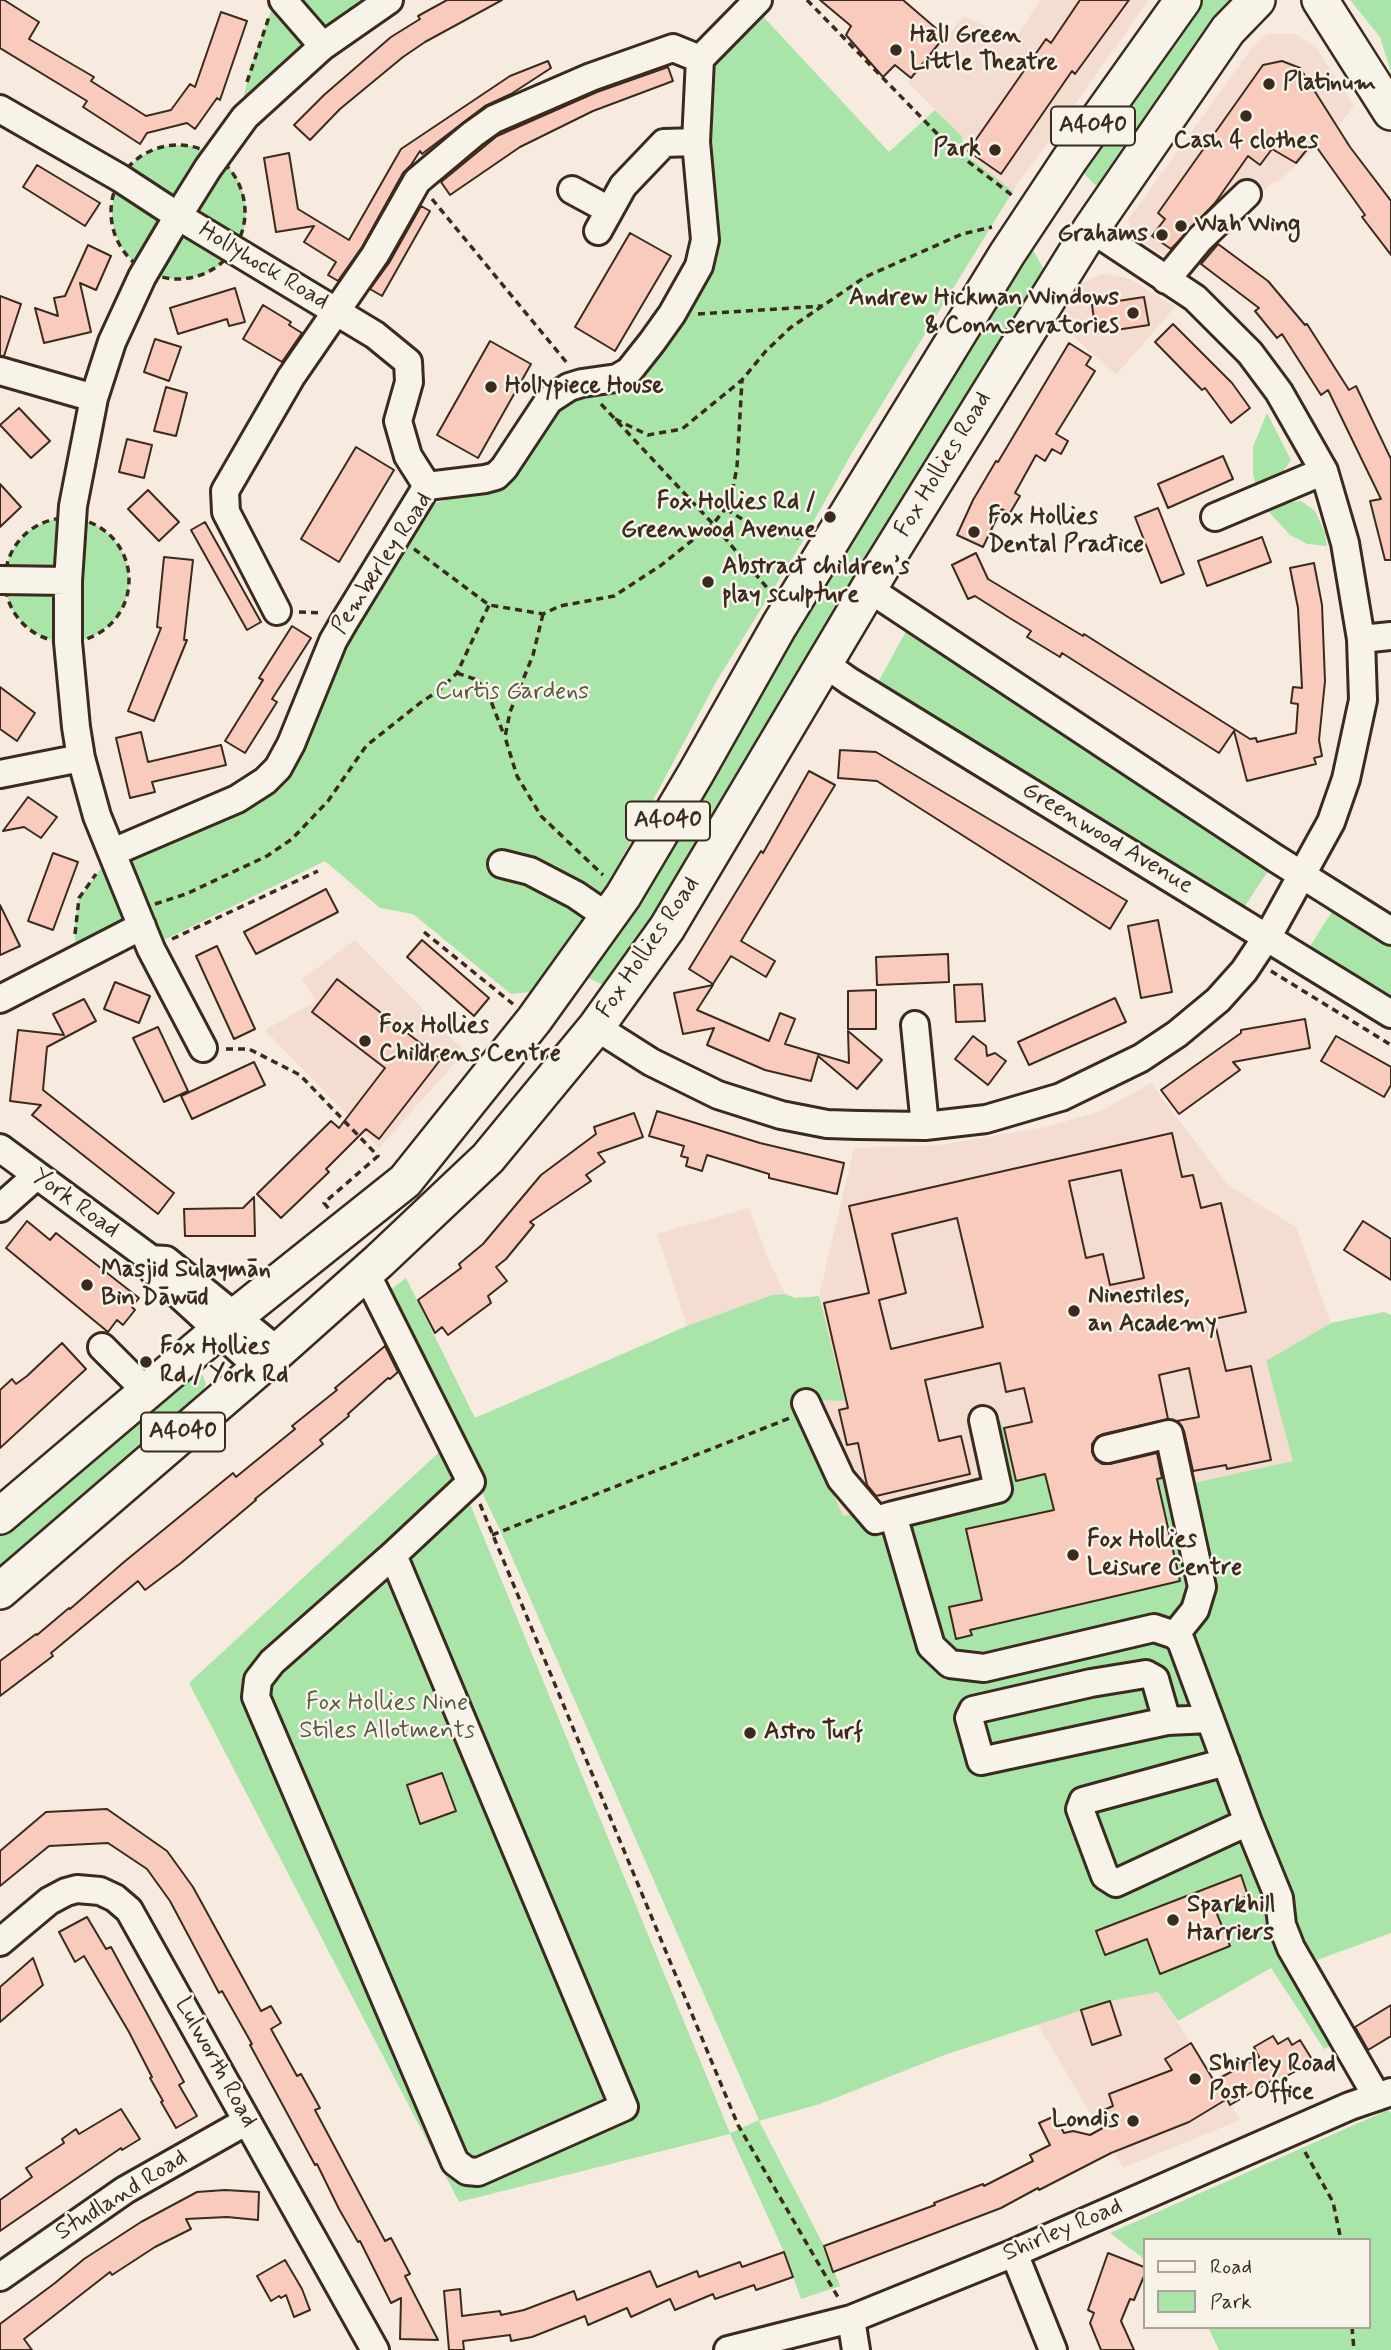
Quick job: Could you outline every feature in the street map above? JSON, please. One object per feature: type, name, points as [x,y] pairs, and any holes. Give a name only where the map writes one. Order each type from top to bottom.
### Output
[{"type":"main road","name":"Fox Hollies Road","points":[[0,1516],[229,1323],[405,1181],[534,1020],[616,906],[696,773],[779,626],[1020,233],[1032,196],[1183,0]]},
{"type":"main road","name":"Fox Hollies Road","points":[[0,1591],[366,1273],[488,1158],[596,1027],[667,928],[869,589],[1091,229],[1228,30],[1256,0]]},
{"type":"main road","points":[[1320,0],[1391,112]]},
{"type":"main road","points":[[1032,196],[1091,229]]},
{"type":"main road","points":[[554,992],[596,1027]]},
{"type":"street","points":[[203,1048],[143,928],[97,816],[81,758],[68,642],[68,581],[73,506],[94,398],[112,342],[142,277],[178,216],[245,117],[323,46],[389,0]]},
{"type":"street","points":[[277,611],[226,512],[225,491],[291,377],[375,256],[417,181],[494,120],[591,77],[673,48],[701,59],[758,0]]},
{"type":"street","points":[[277,6],[323,46]]},
{"type":"street","name":"Pemberley Road","points":[[113,852],[237,799],[265,781],[278,768],[291,744],[333,641],[427,486],[485,480],[496,475],[504,468],[550,400],[569,387],[617,378],[629,371],[672,314],[699,267],[705,240],[696,142],[701,59]]},
{"type":"street","name":"Hollyhock Road","points":[[0,109],[110,172],[375,335],[408,362],[409,382],[398,421],[408,456],[427,486]]},
{"type":"street","points":[[572,190],[603,221],[623,186],[664,143],[696,142]]},
{"type":"street","points":[[1166,279],[1200,239],[1247,194]]},
{"type":"street","points":[[596,1027],[651,1062],[718,1095],[781,1115],[827,1124],[925,1126],[999,1115],[1061,1097],[1141,1058],[1177,1034],[1218,1000],[1244,971],[1266,937],[1331,822],[1346,779],[1363,700],[1361,639],[1345,543],[1324,471],[1279,392],[1250,353],[1195,298],[1091,229]]},
{"type":"street","points":[[0,371],[94,398]]},
{"type":"street","points":[[1215,517],[1324,471]]},
{"type":"street","points":[[0,580],[68,581]]},
{"type":"street","points":[[869,589],[1302,876],[1391,931]]},
{"type":"street","points":[[1361,639],[1391,636]]},
{"type":"street","name":"Greenwood Avenue","points":[[825,664],[1391,1014]]},
{"type":"street","points":[[0,774],[81,758]]},
{"type":"street","points":[[502,864],[530,871],[576,895],[616,906]]},
{"type":"street","points":[[0,999],[143,928]]},
{"type":"street","points":[[915,1026],[925,1126]]},
{"type":"street","name":"York Road","points":[[0,1148],[151,1259],[166,1260],[269,1359]]},
{"type":"street","points":[[0,1208],[36,1176]]},
{"type":"street","points":[[366,1273],[471,1482],[272,1662],[258,1680],[256,1697],[455,2162],[467,2171],[478,2172],[624,2107],[393,1555]]},
{"type":"street","points":[[102,1347],[147,1392]]},
{"type":"street","points":[[808,1408],[841,1479],[876,1520],[998,1489],[983,1420]]},
{"type":"street","points":[[1107,1449],[1169,1434],[1202,1587],[1195,1610],[1175,1635]]},
{"type":"street","points":[[893,1515],[931,1646],[950,1664],[984,1668],[1154,1628],[1175,1635],[1184,1648],[1279,1898],[1282,1925],[1291,1948],[1384,2094]]},
{"type":"street","points":[[1167,1721],[1155,1679],[1146,1674],[1091,1683],[973,1710],[969,1718],[981,1761],[1167,1721],[1210,1719]]},
{"type":"street","points":[[1226,1762],[1083,1801],[1080,1809],[1105,1876],[1116,1883],[1248,1822]]},
{"type":"street","name":"Lulworth Road","points":[[0,1942],[49,1901],[66,1892],[92,1889],[115,1898],[129,1910],[374,2350]]},
{"type":"street","name":"Shirley Road","points":[[728,2350],[850,2319],[1014,2253],[1350,2106],[1384,2094]]},
{"type":"street","name":"Studland Road","points":[[0,2277],[125,2190],[247,2121]]},
{"type":"street","points":[[1014,2253],[1053,2350]]},
{"type":"street","points":[[850,2319],[856,2350]]},
{"type":"path","points":[[807,0],[952,149],[1032,196]]},
{"type":"path","points":[[237,127],[250,69],[277,6]]},
{"type":"path","points":[[613,418],[648,435],[682,429],[742,380],[790,328],[865,277],[962,234],[1003,225],[1020,233]]},
{"type":"path","points":[[672,314],[716,315],[825,306]]},
{"type":"path","points":[[395,535],[489,605],[543,614],[560,606],[614,596],[660,566],[713,524],[730,503],[737,467],[742,380]]},
{"type":"path","points":[[726,509],[750,524],[807,541]]},
{"type":"path","points":[[143,928],[186,894],[267,856],[292,839],[328,801],[366,746],[438,691],[457,673],[489,605]]},
{"type":"path","points":[[277,611],[328,613],[344,622]]},
{"type":"path","points":[[505,737],[510,712],[544,621],[543,614]]},
{"type":"path","points":[[457,673],[477,680],[489,696],[517,776],[541,816],[616,906]]},
{"type":"path","points":[[82,958],[75,941],[79,898],[113,852]]},
{"type":"path","points":[[143,928],[318,870]]},
{"type":"path","points":[[424,932],[534,1020]]},
{"type":"path","points":[[1252,959],[1391,1045]]},
{"type":"path","points":[[203,1048],[249,1049],[300,1075],[378,1156]]},
{"type":"path","points":[[492,1535],[772,1425],[808,1408]]},
{"type":"path","points":[[471,1482],[738,2125],[850,2319]]},
{"type":"path","points":[[1303,2146],[1333,2202],[1341,2238]]},
{"type":"path","points":[[1352,2329],[1354,2350]]},
{"type":"shaded area","points":[[1040,0],[1149,0],[1013,191],[963,153],[962,136],[908,83],[963,17],[1016,38]]},
{"type":"shaded area","points":[[1267,34],[1296,34],[1317,49],[1354,106],[1338,127],[1278,182],[1272,183],[1212,240],[1188,270],[1134,237],[1128,220],[1251,49]]},
{"type":"shaded area","points":[[1102,274],[1130,279],[1175,307],[1116,375],[1054,319],[1077,285]]},
{"type":"shaded area","name":"Fox Hollies Childrens Centre","points":[[355,940],[465,1052],[379,1148],[265,1030],[316,1001],[302,979]]},
{"type":"shaded area","name":"Ninestiles, an Academy","points":[[1151,1083],[1228,1185],[1296,1227],[1331,1323],[1266,1362],[1294,1461],[1189,1484],[1175,1421],[1010,1457],[999,1418],[969,1423],[983,1477],[842,1516],[795,1406],[816,1400],[845,1401],[819,1296],[854,1148],[938,1145],[1046,1127],[1101,1111]]},
{"type":"shaded area","points":[[749,1208],[785,1294],[772,1295],[687,1326],[657,1234]]},
{"type":"shaded area","points":[[1158,1992],[1240,2120],[1123,2168],[1037,2023],[1110,2001]]},
{"type":"green space","points":[[279,0],[389,0],[237,127],[250,69],[270,13]]},
{"type":"green space","points":[[1199,0],[1244,0],[1108,183],[1095,185],[1083,172],[1086,158]]},
{"type":"green space","points":[[1350,0],[1391,0],[1391,72],[1380,37]]},
{"type":"green space","name":"Curtis Gardens","points":[[759,12],[889,152],[935,110],[962,136],[963,153],[1013,191],[853,451],[801,544],[716,682],[602,896],[530,992],[511,994],[413,914],[380,908],[325,861],[160,942],[132,874],[130,861],[143,848],[253,798],[355,616],[424,506],[498,486],[557,408],[573,395],[625,382],[708,270],[702,112],[720,52]]},
{"type":"green space","points":[[179,145],[205,150],[226,165],[241,186],[246,212],[241,238],[226,259],[205,274],[179,279],[153,274],[132,259],[117,238],[112,212],[117,186],[132,165],[153,150]]},
{"type":"green space","points":[[1023,250],[1033,250],[1043,268],[958,422],[610,988],[588,978],[591,963]]},
{"type":"green space","points":[[1267,413],[1291,460],[1279,477],[1257,489],[1253,474],[1253,447]]},
{"type":"green space","points":[[1301,501],[1315,511],[1325,533],[1327,546],[1307,544],[1290,535],[1269,512],[1257,510]]},
{"type":"green space","points":[[67,518],[91,523],[111,536],[124,556],[129,580],[124,604],[111,624],[91,637],[67,642],[43,637],[23,624],[10,604],[5,580],[10,556],[23,536],[43,523]]},
{"type":"green space","points":[[909,626],[1272,865],[1243,909],[876,686]]},
{"type":"green space","points":[[113,852],[142,926],[82,958],[75,941],[79,898]]},
{"type":"green space","points":[[1333,910],[1391,946],[1391,1000],[1309,948]]},
{"type":"green space","name":"Fox Hollies Nine Stiles Allotments","points":[[406,1278],[475,1418],[687,1326],[772,1295],[785,1294],[795,1298],[819,1296],[845,1401],[816,1400],[795,1407],[843,1516],[984,1479],[970,1423],[999,1418],[1011,1457],[1176,1421],[1189,1484],[1293,1461],[1266,1361],[1331,1323],[1384,1312],[1391,1315],[1391,1933],[1317,1960],[1376,2065],[1371,2067],[1336,2043],[1324,2049],[1271,1968],[1178,2021],[1158,1992],[1110,2001],[947,2054],[820,2104],[759,2121],[824,2246],[840,2286],[801,2299],[784,2252],[730,2134],[459,2202],[189,1683],[446,1446],[730,2133],[759,2120],[500,1530],[387,1292]]},
{"type":"green space","points":[[196,1370],[202,1374],[206,1384],[196,1408],[0,1579],[0,1530]]},
{"type":"green space","points":[[1388,2110],[1391,2113],[1391,2350],[1219,2350],[1209,2329],[1370,2329],[1370,2238],[1142,2238],[1142,2257],[1110,2233]]},
{"type":"building","points":[[0,0],[39,22],[29,39],[94,77],[91,81],[146,116],[171,110],[190,84],[195,87],[221,12],[247,21],[220,100],[217,98],[195,129],[187,123],[147,133],[140,144],[83,107],[87,101],[0,48]]},
{"type":"building","points":[[447,0],[502,0],[403,57],[340,109],[310,140],[294,125],[391,37],[420,19],[418,16]]},
{"type":"building","name":"Hall Green Little Theatre","points":[[820,0],[903,0],[945,36],[911,78],[895,65],[883,77],[846,35],[851,26]]},
{"type":"building","points":[[1080,0],[1129,0],[1075,74],[1072,71],[1001,174],[968,151],[1046,39],[1051,43]]},
{"type":"building","points":[[548,61],[551,68],[511,94],[485,106],[422,154],[420,151],[403,173],[362,247],[338,281],[328,275],[336,262],[304,242],[314,226],[276,232],[264,158],[289,153],[298,209],[349,240],[401,149],[510,76]]},
{"type":"building","points":[[1282,61],[1300,68],[1350,147],[1391,201],[1391,255],[1362,217],[1365,215],[1313,142],[1296,163],[1272,149],[1260,165],[1248,156],[1215,203],[1171,249],[1152,236],[1165,219],[1158,213],[1263,65]]},
{"type":"building","points":[[668,67],[673,81],[593,111],[520,147],[450,195],[441,182],[497,136],[597,92]]},
{"type":"building","points":[[37,165],[100,203],[85,226],[23,187]]},
{"type":"building","points":[[421,206],[430,211],[382,296],[370,289],[389,263]]},
{"type":"building","points":[[630,233],[671,256],[615,351],[575,327]]},
{"type":"building","points":[[1218,244],[1268,281],[1305,325],[1307,324],[1349,390],[1356,386],[1391,459],[1391,560],[1385,560],[1370,501],[1381,499],[1328,390],[1321,395],[1282,334],[1277,338],[1255,311],[1259,308],[1201,264]]},
{"type":"building","points":[[88,245],[111,256],[96,290],[80,283],[91,332],[44,343],[35,308],[58,316],[54,298],[65,296]]},
{"type":"building","points":[[235,288],[245,322],[229,326],[227,319],[178,334],[170,308]]},
{"type":"building","points":[[0,296],[21,304],[4,356],[0,356]]},
{"type":"building","points":[[1144,297],[1149,325],[1096,333],[1092,305]]},
{"type":"building","points":[[263,305],[291,322],[289,325],[302,333],[282,362],[243,339]]},
{"type":"building","points":[[1173,324],[1232,383],[1250,408],[1231,423],[1205,388],[1202,390],[1155,342]]},
{"type":"building","points":[[155,339],[181,347],[169,381],[144,372]]},
{"type":"building","name":"Hollypiece House","points":[[490,341],[531,364],[478,458],[437,435]]},
{"type":"building","points":[[1069,343],[1091,357],[1086,365],[1095,371],[1056,434],[1068,441],[1061,454],[1052,449],[1045,461],[1036,455],[1015,493],[1020,496],[1010,513],[1001,509],[983,547],[957,535],[973,500]]},
{"type":"building","points":[[166,387],[187,393],[176,436],[154,431]]},
{"type":"building","points":[[19,408],[50,441],[31,458],[0,425]]},
{"type":"building","points":[[127,439],[152,445],[144,478],[119,472]]},
{"type":"building","points":[[356,447],[394,470],[339,562],[301,539]]},
{"type":"building","points":[[1223,456],[1233,479],[1168,508],[1158,484]]},
{"type":"building","points":[[0,484],[21,507],[0,527]]},
{"type":"building","points":[[148,490],[179,522],[159,541],[128,509]]},
{"type":"building","points":[[1158,508],[1184,574],[1161,583],[1135,517]]},
{"type":"building","points":[[205,522],[261,622],[247,630],[191,530]]},
{"type":"building","points":[[1262,537],[1271,562],[1207,586],[1198,561]]},
{"type":"building","points":[[976,553],[988,579],[1083,636],[1084,634],[1250,739],[1256,738],[1257,742],[1296,733],[1298,704],[1291,703],[1293,687],[1302,688],[1298,608],[1290,568],[1314,563],[1322,605],[1325,681],[1319,740],[1322,756],[1314,758],[1316,764],[1247,781],[1234,731],[1219,753],[1062,653],[1060,657],[1027,637],[1031,631],[975,596],[968,599],[952,565]]},
{"type":"building","points":[[164,557],[193,560],[184,640],[187,640],[154,721],[128,711],[161,628],[157,627]]},
{"type":"building","points":[[292,626],[311,638],[272,699],[277,702],[245,753],[225,741],[263,680],[259,678]]},
{"type":"building","points":[[0,687],[35,713],[17,741],[0,729]]},
{"type":"building","points":[[141,732],[148,762],[221,745],[226,765],[152,782],[155,792],[130,798],[116,738]]},
{"type":"building","points":[[840,750],[876,752],[1127,901],[1110,929],[877,781],[838,778]]},
{"type":"building","points":[[809,771],[835,785],[741,941],[775,961],[766,977],[731,956],[713,984],[689,969],[761,851],[763,853]]},
{"type":"building","points":[[28,797],[57,817],[41,838],[24,827],[3,831]]},
{"type":"building","points":[[53,853],[78,862],[53,930],[28,921]]},
{"type":"building","points":[[326,889],[338,912],[256,954],[244,932]]},
{"type":"building","points":[[0,905],[20,946],[0,955]]},
{"type":"building","points":[[1158,920],[1172,992],[1141,998],[1128,926]]},
{"type":"building","points":[[422,940],[489,998],[474,1016],[407,957]]},
{"type":"building","points":[[217,946],[255,1029],[234,1039],[196,956]]},
{"type":"building","points":[[948,954],[949,982],[877,985],[876,957]]},
{"type":"building","points":[[337,979],[441,1059],[379,1139],[366,1129],[326,1169],[329,1172],[281,1218],[257,1194],[331,1121],[339,1128],[385,1068],[312,1012]]},
{"type":"building","points":[[115,982],[150,996],[139,1023],[104,1009]]},
{"type":"building","points":[[982,984],[985,1021],[956,1022],[954,985]]},
{"type":"building","points":[[713,985],[697,1010],[769,1041],[780,1013],[795,1019],[785,1044],[849,1063],[848,1031],[882,1060],[857,1089],[818,1056],[811,1081],[765,1070],[707,1045],[714,1028],[683,1034],[674,993]]},
{"type":"building","points":[[876,990],[876,1029],[848,1029],[848,991]]},
{"type":"building","points":[[1115,998],[1126,1022],[1029,1065],[1018,1042]]},
{"type":"building","points":[[84,999],[96,1021],[47,1047],[43,1090],[174,1193],[158,1214],[32,1115],[41,1105],[10,1101],[18,1030],[64,1035],[53,1014]]},
{"type":"building","points":[[1305,1019],[1310,1048],[1233,1062],[1240,1070],[1179,1114],[1161,1090],[1241,1033],[1241,1030]]},
{"type":"building","points":[[158,1027],[188,1091],[164,1102],[133,1038]]},
{"type":"building","points":[[973,1036],[986,1046],[987,1056],[995,1053],[1006,1061],[988,1085],[955,1059]]},
{"type":"building","points":[[1336,1036],[1391,1067],[1391,1085],[1384,1097],[1321,1061]]},
{"type":"building","points":[[254,1062],[265,1085],[192,1119],[181,1096]]},
{"type":"building","points":[[657,1111],[760,1143],[844,1163],[837,1194],[769,1178],[769,1174],[707,1155],[702,1171],[686,1166],[688,1158],[681,1156],[684,1146],[649,1136]]},
{"type":"building","points":[[634,1113],[643,1137],[598,1153],[605,1162],[586,1175],[591,1181],[530,1222],[534,1225],[496,1267],[507,1281],[488,1296],[491,1303],[448,1335],[442,1327],[435,1333],[418,1300],[461,1268],[459,1264],[483,1244],[541,1175],[596,1134],[594,1127]]},
{"type":"building","points":[[1172,1133],[1182,1177],[1193,1175],[1201,1208],[1221,1203],[1246,1312],[1214,1319],[1226,1371],[1251,1366],[1271,1460],[1227,1469],[1226,1465],[1193,1471],[1184,1431],[1177,1421],[1199,1417],[1189,1368],[1159,1375],[1168,1419],[1097,1437],[1092,1444],[1092,1452],[1102,1464],[1157,1453],[1162,1478],[1157,1479],[1180,1581],[970,1630],[972,1635],[956,1639],[949,1607],[982,1600],[966,1529],[1054,1510],[1045,1474],[1016,1481],[1004,1428],[1032,1422],[1024,1388],[1006,1392],[1000,1363],[925,1380],[939,1441],[961,1436],[970,1474],[876,1496],[867,1485],[858,1443],[847,1445],[839,1410],[848,1408],[824,1303],[869,1293],[849,1206]],"holes":[[[1121,1170],[1144,1278],[1110,1285],[1103,1254],[1086,1258],[1069,1181]],[[957,1218],[983,1327],[891,1349],[879,1300],[906,1293],[892,1234]]]},
{"type":"building","points":[[254,1197],[255,1236],[185,1236],[184,1209],[243,1208]]},
{"type":"building","name":"Masjid Sulaymān Bin Dāwūd","points":[[27,1221],[50,1240],[56,1233],[139,1298],[132,1307],[135,1310],[123,1325],[117,1320],[108,1332],[6,1248]]},
{"type":"building","points":[[1363,1221],[1391,1239],[1391,1280],[1344,1250]]},
{"type":"building","points":[[62,1343],[86,1369],[0,1448],[0,1390],[12,1379],[16,1384],[27,1376]]},
{"type":"building","points":[[385,1346],[398,1372],[320,1440],[323,1444],[181,1563],[145,1590],[138,1581],[51,1653],[53,1656],[0,1696],[0,1661],[70,1609],[233,1473],[236,1477],[295,1429],[292,1426]]},
{"type":"building","points":[[442,1773],[456,1811],[420,1824],[407,1785]]},
{"type":"building","points":[[107,1809],[167,1851],[193,1887],[261,2011],[271,2006],[281,2023],[271,2029],[297,2076],[301,2074],[320,2108],[315,2110],[385,2241],[391,2238],[410,2274],[405,2276],[438,2340],[400,2339],[401,2298],[391,2303],[360,2241],[358,2242],[339,2209],[317,2164],[315,2165],[250,2045],[252,2044],[222,1991],[219,1993],[170,1901],[147,1869],[108,1843],[49,1846],[0,1886],[0,1851],[46,1812]]},
{"type":"building","name":"Sparkhill Harriers","points":[[1241,1875],[1248,1896],[1215,1909],[1230,1946],[1160,1974],[1147,1939],[1105,1955],[1096,1931]]},
{"type":"building","points":[[87,1917],[106,1949],[111,1947],[184,2082],[179,2085],[197,2116],[176,2128],[129,2032],[84,1956],[75,1962],[59,1932]]},
{"type":"building","points":[[33,1958],[43,1985],[0,2022],[0,1987]]},
{"type":"building","points":[[1110,2001],[1121,2035],[1092,2045],[1081,2010]]},
{"type":"building","points":[[1391,2005],[1391,2036],[1368,2050],[1355,2027]]},
{"type":"building","points":[[1273,2036],[1278,2044],[1288,2038],[1292,2045],[1300,2040],[1313,2061],[1230,2105],[1227,2099],[1189,2122],[1111,2153],[1001,2208],[833,2272],[824,2246],[935,2205],[934,2203],[983,2184],[984,2186],[1033,2161],[1030,2155],[1050,2145],[1039,2123],[1055,2116],[1064,2133],[1073,2131],[1090,2135],[1110,2124],[1104,2110],[1113,2106],[1109,2094],[1172,2070],[1165,2059],[1191,2043],[1214,2081],[1259,2057],[1254,2047]]},
{"type":"building","points":[[121,2109],[140,2139],[122,2150],[121,2148],[0,2231],[0,2200],[32,2177],[26,2168],[64,2143],[62,2139],[76,2129],[79,2134]]},
{"type":"building","points":[[197,2192],[259,2192],[258,2220],[227,2217],[186,2219],[191,2229],[155,2247],[112,2275],[110,2272],[24,2339],[32,2350],[0,2350],[0,2324],[84,2259],[141,2222]]},
{"type":"building","points":[[784,2252],[793,2277],[756,2290],[754,2285],[715,2299],[713,2294],[675,2310],[670,2299],[631,2317],[627,2308],[588,2325],[585,2316],[532,2337],[511,2341],[510,2335],[463,2341],[464,2350],[449,2350],[444,2291],[460,2289],[462,2316],[500,2311],[501,2315],[524,2310],[574,2291],[577,2300],[650,2271],[657,2287],[697,2271],[699,2277],[740,2262],[742,2267]]},
{"type":"building","points":[[1108,2253],[1142,2266],[1142,2281],[1134,2300],[1130,2299],[1121,2321],[1134,2350],[1101,2350],[1090,2323],[1094,2313],[1088,2310]]},
{"type":"building","points":[[285,2260],[302,2289],[310,2310],[294,2317],[286,2295],[271,2301],[257,2276]]},
{"type":"place","name":"Hall Green Little Theatre","points":[[896,50]]},
{"type":"place","name":"Platinum","points":[[1269,84]]},
{"type":"place","name":"Cash 4 clothes","points":[[1246,116]]},
{"type":"place","name":"Park","points":[[995,150]]},
{"type":"place","name":"Wah Wing","points":[[1181,226]]},
{"type":"place","name":"Grahams","points":[[1162,235]]},
{"type":"place","name":"Andrew Hickman Windows & Connservatories","points":[[1133,313]]},
{"type":"place","name":"Hollypiece House","points":[[491,387]]},
{"type":"place","name":"Fox Hollies Rd / Greenwood Avenue","points":[[830,517]]},
{"type":"place","name":"Fox Hollies Dental Practice","points":[[974,532]]},
{"type":"place","name":"Abstract children’s play sculpture","points":[[708,582]]},
{"type":"place","name":"Fox Hollies Childrens Centre","points":[[365,1041]]},
{"type":"place","name":"Masjid Sulaymān Bin Dāwūd","points":[[87,1285]]},
{"type":"place","name":"Ninestiles, an Academy","points":[[1074,1311]]},
{"type":"place","name":"Fox Hollies Rd / York Rd","points":[[146,1362]]},
{"type":"place","name":"Fox Hollies Leisure Centre","points":[[1073,1555]]},
{"type":"place","name":"Astro Turf","points":[[750,1733]]},
{"type":"place","name":"Sparkhill Harriers","points":[[1173,1920]]},
{"type":"place","name":"Shirley Road Post Office","points":[[1195,2079]]},
{"type":"place","name":"Londis","points":[[1133,2121]]}]
